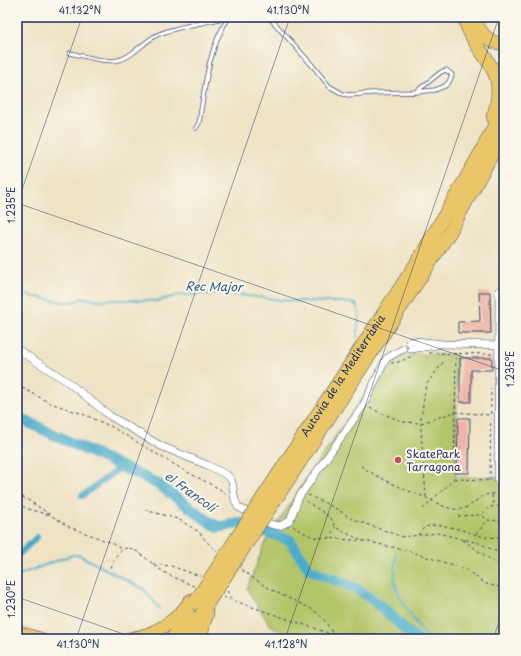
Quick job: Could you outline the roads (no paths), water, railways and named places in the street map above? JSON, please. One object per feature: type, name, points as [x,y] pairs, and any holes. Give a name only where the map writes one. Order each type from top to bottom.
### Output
[{"type":"highway","points":[[459,191],[477,150],[492,121],[498,103],[498,84],[493,68],[469,32],[464,17]]},
{"type":"highway","points":[[476,17],[479,29],[486,37],[495,42],[504,44]]},
{"type":"highway","name":"Autovia de la Mediterrània","points":[[172,639],[215,587],[259,514],[421,256],[481,152],[504,107]]},
{"type":"highway","name":"Autovia de la Mediterrània","points":[[259,514],[411,292],[450,232],[504,132]]},
{"type":"highway","points":[[129,639],[150,634],[166,625],[180,614],[200,604],[204,619],[201,639]]},
{"type":"highway","name":"Autovia de la Mediterrània","points":[[186,639],[200,604]]},
{"type":"highway","points":[[17,632],[40,639]]},
{"type":"street","points":[[498,480],[501,408],[499,291]]},
{"type":"street","points":[[17,349],[68,382],[110,416],[161,446],[227,475],[232,482],[236,504],[241,509],[274,526],[279,526],[286,524],[290,520],[302,496],[363,406],[387,358],[403,349],[407,351],[410,345],[501,345]]},
{"type":"lane","points":[[268,17],[329,86],[336,91],[349,96],[371,93],[416,92],[442,88],[449,82],[452,75],[446,70],[441,72],[416,92]]},
{"type":"lane","points":[[70,53],[110,61],[120,60],[157,35],[180,27],[228,18]]},
{"type":"lane","points":[[196,128],[199,123],[214,48],[221,29],[228,18]]},
{"type":"waterway","name":"Rec Major","points":[[17,289],[31,296],[63,302],[73,302],[84,298],[98,300],[158,301],[179,295],[226,293],[289,301],[342,302],[356,304],[359,315],[357,338]]},
{"type":"waterway","name":"el Francolí","points":[[17,417],[158,484],[211,523],[219,527],[240,523],[290,540],[309,569],[357,589],[385,610],[417,639]]},
{"type":"waterway","points":[[82,496],[122,466]]},
{"type":"waterway","points":[[17,556],[37,537]]},
{"type":"waterway","name":"Rec Major","points":[[396,553],[394,577],[397,590],[415,622],[430,639]]},
{"type":"waterway","points":[[18,575],[72,555],[79,555],[145,590],[159,608]]},
{"type":"place","name":"SkatePark Tarragona","points":[[398,460]]}]
